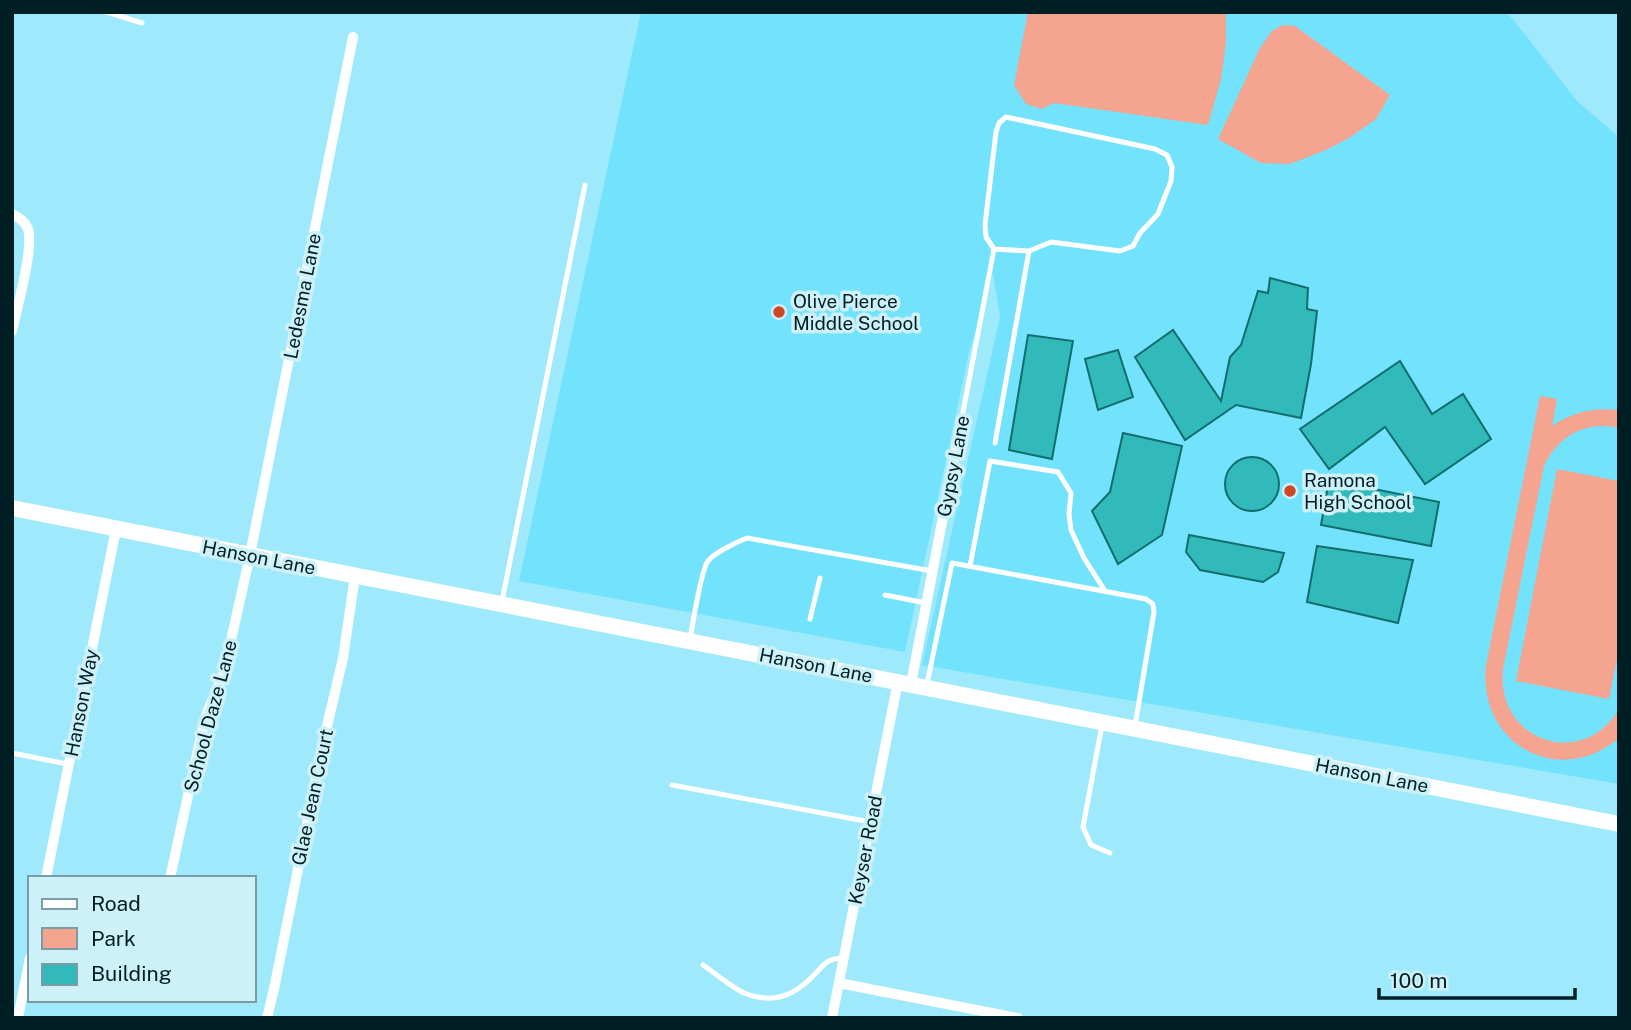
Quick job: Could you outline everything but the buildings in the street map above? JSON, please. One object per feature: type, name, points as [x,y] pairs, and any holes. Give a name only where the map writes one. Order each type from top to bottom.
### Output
[{"type":"main road","name":"Hanson Lane","points":[[12,508],[1619,824]]},
{"type":"street","name":"Ledesma Lane","points":[[250,555],[354,37]]},
{"type":"street","points":[[12,214],[23,220],[28,228],[30,245],[12,331]]},
{"type":"street","name":"Gypsy Lane","points":[[912,684],[960,428]]},
{"type":"street","name":"Hanson Way","points":[[46,876],[116,529]]},
{"type":"street","name":"School Daze Lane","points":[[170,876],[205,718],[224,672],[250,555]]},
{"type":"street","name":"Glae Jean Court","points":[[267,1018],[343,658],[355,576]]},
{"type":"street","name":"Keyser Road","points":[[832,1018],[870,822],[912,684]]},
{"type":"street","points":[[18,1018],[28,968]]},
{"type":"street","points":[[839,983],[1018,1018]]},
{"type":"lane","points":[[107,12],[142,23]]},
{"type":"lane","points":[[1006,117],[1155,149],[1167,155],[1172,167],[1171,181],[1158,214],[1140,233],[1133,246],[1120,251],[1051,242],[1029,251],[994,249],[986,237],[985,225],[996,132],[999,123],[1006,117]]},
{"type":"lane","points":[[502,604],[585,185]]},
{"type":"lane","name":"Gypsy Lane","points":[[960,428],[994,249]]},
{"type":"lane","points":[[995,443],[1029,251]]},
{"type":"lane","points":[[970,566],[990,461],[1058,472],[1071,493],[1071,530],[1084,558],[1106,592]]},
{"type":"lane","points":[[689,641],[708,561],[732,544],[747,538],[932,572]]},
{"type":"lane","points":[[912,684],[952,563],[1146,599],[1153,604],[1154,612],[1134,728]]},
{"type":"lane","points":[[810,619],[820,578]]},
{"type":"lane","points":[[886,595],[926,603]]},
{"type":"lane","points":[[1102,722],[1083,827],[1091,845],[1110,853]]},
{"type":"lane","points":[[12,753],[69,765]]},
{"type":"lane","points":[[672,785],[870,822]]},
{"type":"lane","points":[[704,965],[743,992],[764,998],[778,998],[792,994],[804,986],[827,961],[844,958]]},
{"type":"shaded area","name":"Ramona High School","points":[[641,12],[1505,12],[1577,101],[1619,137],[1619,784],[922,665],[1000,317],[993,273],[969,353],[905,652],[519,581]]},
{"type":"green space","points":[[1028,12],[1226,12],[1226,43],[1221,79],[1208,125],[1054,103],[1042,109],[1026,104],[1014,85]]},
{"type":"green space","points":[[1283,25],[1295,26],[1390,95],[1376,119],[1349,138],[1290,164],[1261,163],[1218,139],[1260,48],[1272,31]]},
{"type":"green space","points":[[1540,396],[1557,399],[1552,426],[1567,417],[1584,412],[1619,410],[1619,428],[1595,426],[1574,433],[1557,446],[1544,466],[1503,669],[1504,694],[1513,714],[1527,730],[1545,739],[1564,743],[1585,739],[1603,728],[1619,709],[1619,738],[1596,753],[1572,759],[1548,758],[1527,750],[1508,736],[1495,717],[1487,693],[1486,665]]},
{"type":"green space","points":[[1557,469],[1619,481],[1619,649],[1609,699],[1516,681]]},
{"type":"place","name":"Olive Pierce Middle School","points":[[779,312]]},
{"type":"place","name":"Ramona High School","points":[[1290,491]]}]
